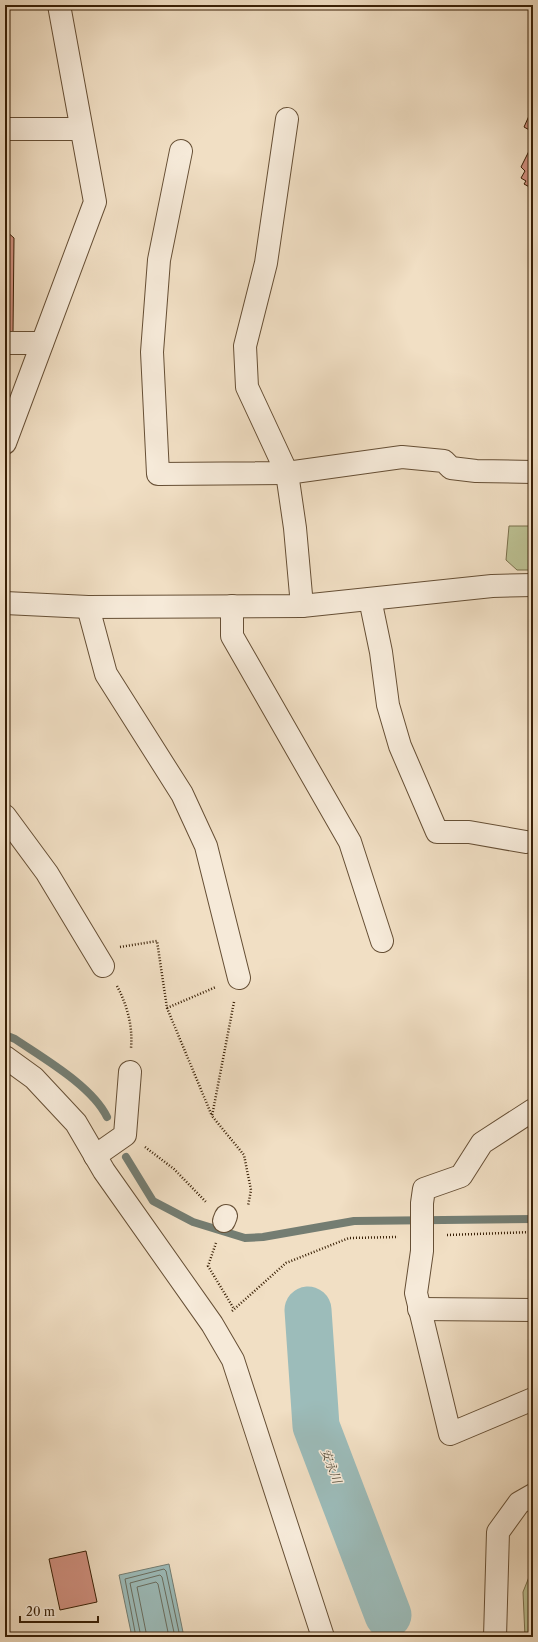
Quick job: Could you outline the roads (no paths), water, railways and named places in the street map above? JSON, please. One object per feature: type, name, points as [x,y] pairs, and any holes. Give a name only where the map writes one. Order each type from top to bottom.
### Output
[{"type":"street","points":[[5,443],[95,202],[59,5]]},
{"type":"street","points":[[287,119],[266,264],[245,346],[247,387],[287,474],[295,528],[302,606]]},
{"type":"street","points":[[5,129],[81,129]]},
{"type":"street","points":[[181,151],[159,260],[152,352],[158,474],[287,474],[402,458],[444,461],[451,468],[476,471],[533,472]]},
{"type":"street","points":[[5,343],[42,343]]},
{"type":"street","points":[[5,603],[88,607],[302,606],[492,586],[533,585]]},
{"type":"street","points":[[370,599],[382,652],[388,705],[400,746],[436,832],[469,832],[526,842]]},
{"type":"street","points":[[232,606],[232,636],[350,842],[382,941]]},
{"type":"street","points":[[88,607],[106,674],[182,794],[206,846],[239,978]]},
{"type":"street","points":[[5,816],[47,873],[98,958]]},
{"type":"street","points":[[5,1057],[34,1078],[76,1123],[104,1171],[212,1324],[233,1360],[323,1637]]},
{"type":"street","points":[[96,1156],[125,1135],[130,1072]]},
{"type":"street","points":[[533,1110],[482,1143],[461,1176],[424,1189],[422,1203],[422,1251],[416,1293],[450,1434],[533,1400]]},
{"type":"street","points":[[419,1308],[533,1310]]},
{"type":"street","points":[[495,1637],[498,1532],[519,1503],[533,1495]]},
{"type":"water","points":[[169,1564],[184,1637],[132,1637],[119,1575]]},
{"type":"waterway","points":[[5,1035],[15,1039],[79,1084],[90,1094],[107,1117]]},
{"type":"waterway","points":[[126,1157],[153,1201],[193,1222],[245,1238],[263,1237],[354,1221],[533,1219]]},
{"type":"waterway","name":"安永川","points":[[308,1310],[316,1426],[388,1615]]}]
